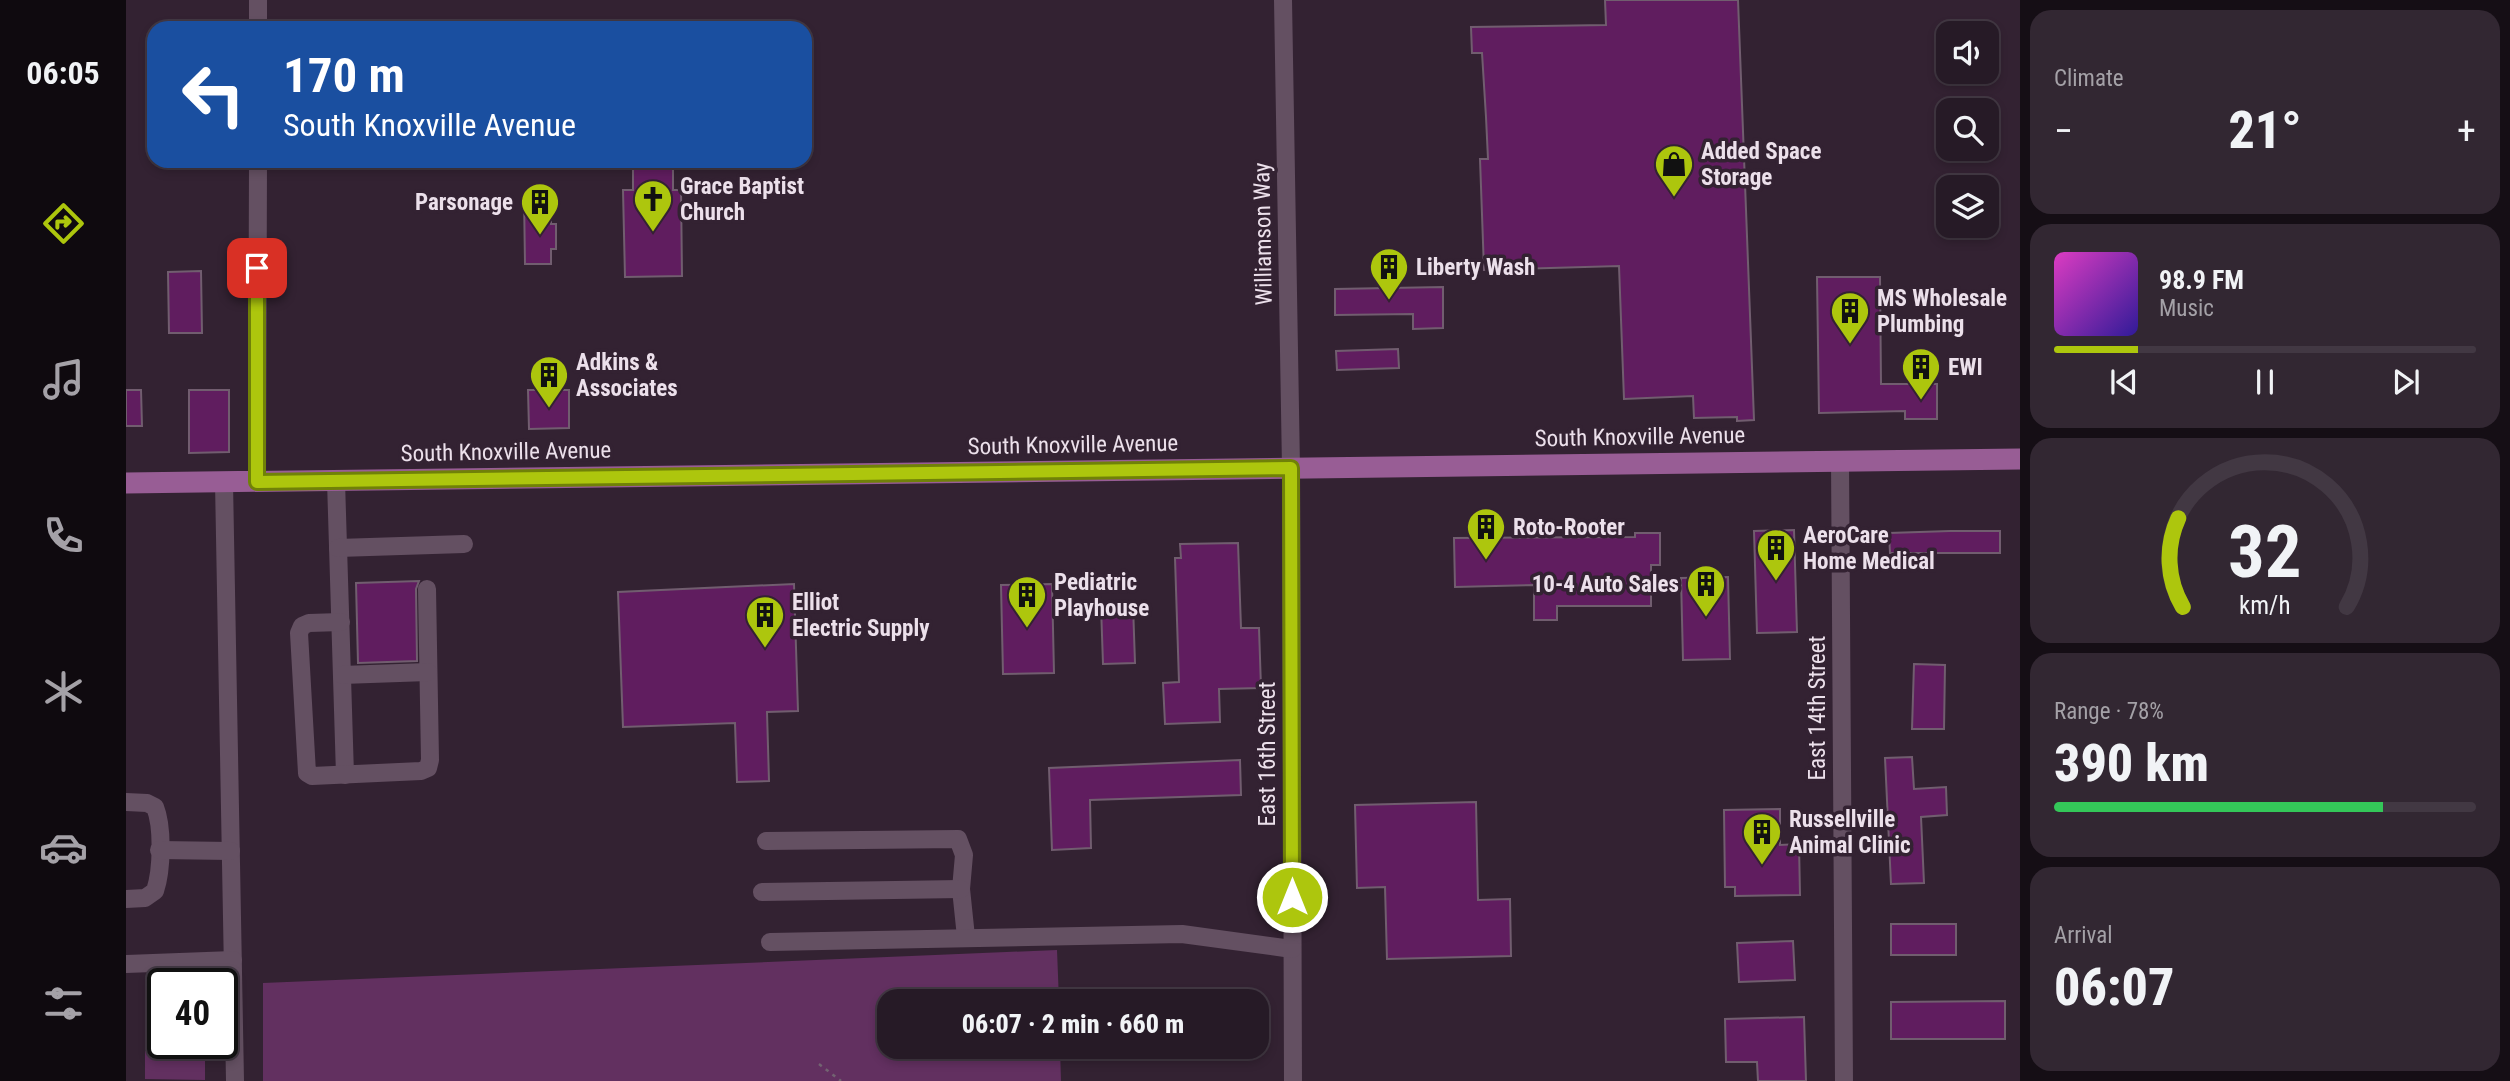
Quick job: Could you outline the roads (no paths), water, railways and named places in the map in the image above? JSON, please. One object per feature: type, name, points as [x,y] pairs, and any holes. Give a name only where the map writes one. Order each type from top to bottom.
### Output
[{"type":"main road","name":"South Knoxville Avenue","points":[[126,483],[2020,459]]},
{"type":"street","points":[[258,0],[258,21]]},
{"type":"street","name":"Williamson Way","points":[[1283,0],[1291,468]]},
{"type":"street","points":[[257,482],[258,168]]},
{"type":"street","name":"East 14th Street","points":[[1840,460],[1844,1081]]},
{"type":"street","name":"East 16th Street","points":[[1291,468],[1293,1081]]},
{"type":"street","points":[[336,481],[345,775]]},
{"type":"street","points":[[223,482],[235,1081]]},
{"type":"street","points":[[338,548],[464,544]]},
{"type":"street","points":[[341,622],[309,623],[302,626],[299,633],[307,773],[312,776],[421,771],[428,768],[430,760],[427,589]]},
{"type":"street","points":[[342,675],[428,672]]},
{"type":"street","points":[[126,802],[147,803],[155,807],[160,818],[159,879],[155,891],[145,898],[126,899]]},
{"type":"street","points":[[766,841],[958,839],[964,855],[961,889],[967,937]]},
{"type":"street","points":[[159,850],[231,850]]},
{"type":"street","points":[[762,892],[961,889]]},
{"type":"street","points":[[769,942],[1182,934],[1292,949]]},
{"type":"street","points":[[126,964],[233,960]]},
{"type":"place","name":"Added Space Storage","points":[[1674,198]]},
{"type":"place","name":"Grace Baptist Church","points":[[653,233]]},
{"type":"place","name":"Parsonage","points":[[540,236]]},
{"type":"place","name":"Liberty Wash","points":[[1389,301]]},
{"type":"place","name":"MS Wholesale Plumbing","points":[[1850,345]]},
{"type":"place","name":"EWI","points":[[1921,401]]},
{"type":"place","name":"Adkins & Associates","points":[[549,409]]},
{"type":"place","name":"Roto-Rooter","points":[[1486,561]]},
{"type":"place","name":"AeroCare Home Medical","points":[[1776,582]]},
{"type":"place","name":"10-4 Auto Sales","points":[[1706,618]]},
{"type":"place","name":"Pediatric Playhouse","points":[[1027,629]]},
{"type":"place","name":"Elliot Electric Supply","points":[[765,649]]},
{"type":"place","name":"Russellville Animal Clinic","points":[[1762,866]]}]
